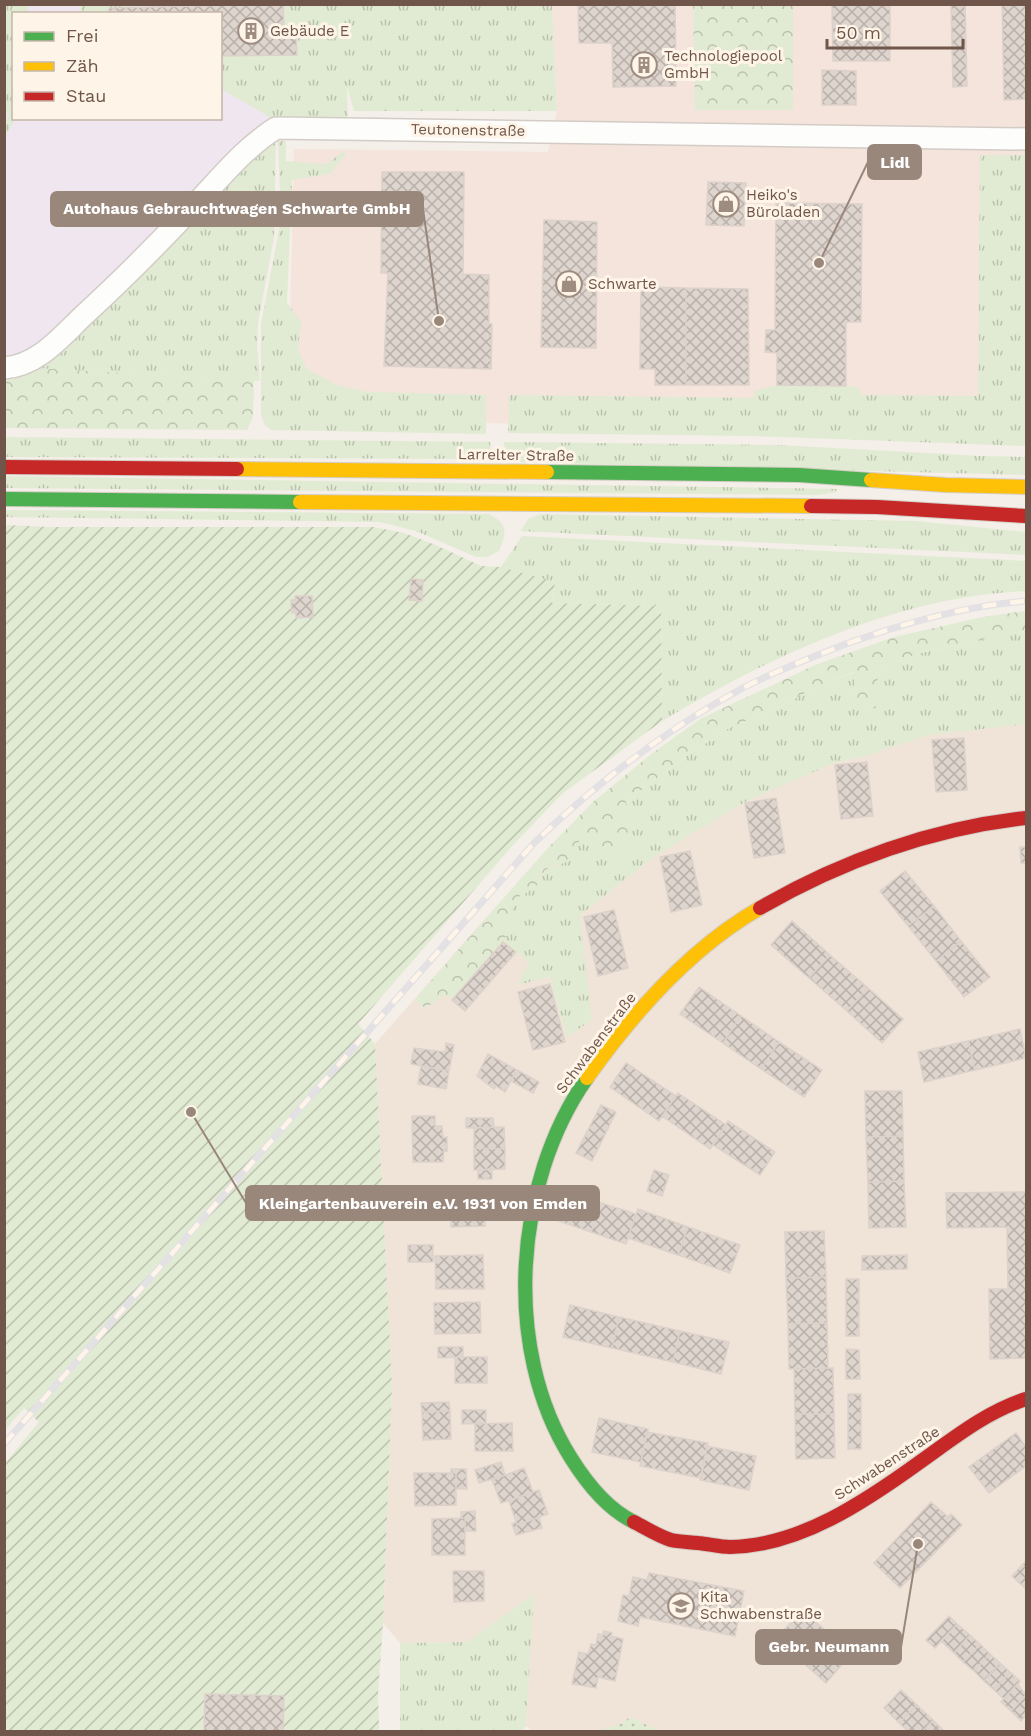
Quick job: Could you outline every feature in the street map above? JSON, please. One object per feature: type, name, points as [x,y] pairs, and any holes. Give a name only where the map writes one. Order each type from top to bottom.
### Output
[{"type":"street","name":"Teutonenstraße","points":[[4,368],[29,363],[61,337],[187,214],[244,152],[276,128],[1026,139]]},
{"type":"street","name":"Larrelter Straße","points":[[4,467],[787,475],[946,485],[1026,487]]},
{"type":"street","points":[[4,499],[877,507],[1026,516]]},
{"type":"street","name":"Schwabenstraße","points":[[1026,818],[955,831],[913,842],[883,850],[830,870],[800,883],[733,923],[685,963],[629,1023],[586,1080],[562,1120],[541,1173],[532,1209],[527,1242],[526,1300],[532,1356],[539,1386],[554,1429],[574,1468],[597,1496],[626,1519],[661,1536],[688,1543],[732,1547],[758,1544],[825,1521],[887,1485],[986,1416],[1026,1399]]},
{"type":"shaded area","points":[[4,5],[343,5],[276,128],[274,237],[258,322],[257,348],[260,381],[5,368]]},
{"type":"shaded area","points":[[552,5],[693,5],[695,110],[793,110],[793,5],[1026,5],[1026,415],[744,428],[377,421],[288,410],[294,149],[548,152],[557,111]]},
{"type":"shaded area","points":[[1026,618],[1026,1731],[532,1731],[526,1726],[533,1595],[467,1642],[400,1643],[383,1623],[392,1387],[375,1044],[481,923],[593,802],[626,802]]},
{"type":"green space","points":[[5,4],[29,5],[27,12],[12,12],[12,120],[14,120],[5,137],[5,126],[9,114],[4,111]]},
{"type":"green space","points":[[134,4],[134,7],[109,8],[109,12],[81,12],[81,5]]},
{"type":"green space","points":[[283,5],[552,5],[557,111],[354,111],[347,87],[348,128],[276,128],[274,237],[258,322],[257,348],[260,381],[15,367],[29,363],[273,119],[222,90],[222,56],[296,55],[281,33],[281,28],[284,27]]},
{"type":"green space","points":[[693,5],[793,5],[793,110],[695,110]]},
{"type":"green space","points":[[278,141],[286,141],[286,161],[327,164],[344,151],[346,154],[330,174],[292,180],[287,303],[301,322],[298,348],[306,368],[336,385],[368,392],[486,395],[486,434],[271,430],[265,425],[261,415],[261,324],[281,220]]},
{"type":"green space","points":[[980,155],[1026,155],[1026,446],[752,436],[508,433],[509,395],[754,398],[755,391],[777,385],[859,387],[860,395],[978,396]]},
{"type":"green space","points":[[4,368],[254,380],[253,417],[247,430],[5,428]]},
{"type":"green space","points":[[5,437],[490,442],[490,447],[488,454],[482,459],[5,457]]},
{"type":"green space","points":[[504,442],[778,445],[1026,457],[1026,475],[514,462],[504,453]]},
{"type":"green space","points":[[5,476],[837,489],[837,492],[817,495],[5,488]]},
{"type":"green space","points":[[5,510],[489,514],[503,525],[504,534],[499,551],[488,557],[476,557],[416,531],[380,522],[5,517]]},
{"type":"green space","points":[[541,514],[915,521],[1026,532],[1026,555],[521,531],[528,519]]},
{"type":"green space","points":[[5,525],[373,527],[404,533],[481,566],[501,567],[555,582],[552,603],[661,606],[662,721],[563,793],[513,845],[358,1024],[375,1044],[392,1387],[378,1694],[379,1731],[5,1731],[5,1463],[39,1422],[24,1408],[5,1430]]},
{"type":"green space","points":[[522,536],[1026,561],[1026,591],[978,595],[930,604],[883,617],[791,653],[747,674],[662,721],[661,606],[552,603],[555,582],[493,570],[501,567]]},
{"type":"green space","points":[[1026,611],[1026,632],[916,654],[878,671],[876,708],[864,710],[854,692],[854,672],[729,728],[686,756],[626,802],[630,823],[630,847],[615,857],[592,848],[581,840],[572,847],[574,860],[551,866],[544,871],[537,885],[514,900],[507,934],[503,941],[453,998],[445,995],[425,1008],[415,999],[546,850],[593,802],[650,755],[700,719],[815,665],[894,637],[983,617]]},
{"type":"green space","points":[[1026,632],[1026,724],[928,735],[866,756],[834,763],[745,802],[657,855],[580,915],[592,1020],[567,1037],[550,977],[517,985],[529,962],[503,941],[507,934],[514,900],[535,886],[547,870],[561,865],[572,847],[581,840],[592,848],[630,823],[626,802],[686,756],[729,728],[782,706],[810,690],[855,672],[854,692],[864,710],[876,708],[877,671],[916,654]]},
{"type":"green space","points":[[534,1594],[526,1726],[522,1731],[400,1731],[400,1643],[467,1642]]},
{"type":"green space","points":[[630,1717],[659,1731],[598,1731],[621,1724]]},
{"type":"building","name":"Gebäude E","points":[[283,4],[284,28],[281,28],[281,33],[296,33],[297,55],[222,56],[222,12],[109,12],[109,8]]},
{"type":"building","name":"Technologiepool GmbH","points":[[578,4],[675,4],[676,86],[613,87],[612,43],[579,43]]},
{"type":"building","points":[[832,4],[890,4],[890,61],[833,61]]},
{"type":"building","points":[[951,4],[965,4],[967,86],[953,87]]},
{"type":"building","points":[[1002,4],[1026,4],[1026,99],[1004,100]]},
{"type":"building","points":[[822,70],[856,71],[856,105],[822,105]]},
{"type":"building","points":[[382,172],[464,172],[463,274],[489,275],[489,324],[492,324],[491,369],[384,366],[388,273],[381,273]]},
{"type":"building","name":"Heiko's Büroladen","points":[[708,182],[746,183],[744,226],[706,225]]},
{"type":"building","points":[[776,203],[862,204],[861,322],[846,322],[846,386],[777,385],[777,353],[765,352],[766,330],[775,330]]},
{"type":"building","name":"Schwarte","points":[[544,220],[597,222],[596,348],[541,347]]},
{"type":"building","points":[[641,287],[686,288],[686,385],[655,385],[655,369],[640,369]]},
{"type":"building","points":[[686,288],[748,289],[749,385],[686,385]]},
{"type":"building","points":[[411,579],[423,580],[422,601],[409,600]]},
{"type":"building","points":[[295,596],[312,596],[313,617],[296,618],[296,613],[292,613],[291,600],[295,600]]},
{"type":"building","points":[[964,738],[967,790],[936,792],[932,740]]},
{"type":"building","points":[[867,762],[873,816],[841,819],[835,765]]},
{"type":"building","points":[[776,798],[785,853],[754,858],[745,803]]},
{"type":"building","points":[[1020,847],[1026,847],[1026,863],[1021,863]]},
{"type":"building","points":[[690,851],[702,905],[671,912],[660,857]]},
{"type":"building","points":[[905,871],[934,906],[908,926],[880,891]]},
{"type":"building","points":[[934,906],[961,941],[936,961],[908,926]]},
{"type":"building","points":[[614,910],[628,968],[598,976],[584,917]]},
{"type":"building","points":[[792,921],[830,955],[809,978],[771,945]]},
{"type":"building","points":[[961,941],[990,977],[964,997],[936,961]]},
{"type":"building","points":[[503,942],[516,952],[465,1011],[452,1000]]},
{"type":"building","points":[[830,955],[868,988],[847,1011],[809,978]]},
{"type":"building","points":[[550,984],[565,1042],[533,1050],[518,992]]},
{"type":"building","points":[[699,987],[741,1016],[723,1043],[680,1014]]},
{"type":"building","points":[[868,988],[903,1019],[882,1043],[847,1011]]},
{"type":"building","points":[[741,1016],[779,1042],[761,1069],[723,1043]]},
{"type":"building","points":[[1020,1029],[1026,1058],[975,1070],[968,1041]]},
{"type":"building","points":[[968,1041],[975,1070],[924,1082],[918,1052]]},
{"type":"building","points":[[779,1042],[822,1070],[804,1097],[761,1069]]},
{"type":"building","points":[[446,1043],[454,1045],[449,1071],[411,1064],[414,1048],[445,1052]]},
{"type":"building","points":[[488,1054],[517,1070],[505,1092],[496,1086],[494,1089],[477,1076]]},
{"type":"building","points":[[626,1063],[676,1096],[659,1121],[610,1087]]},
{"type":"building","points":[[421,1066],[449,1071],[446,1089],[418,1084]]},
{"type":"building","points":[[517,1070],[539,1082],[533,1093],[511,1081]]},
{"type":"building","points":[[865,1091],[902,1091],[903,1136],[866,1137]]},
{"type":"building","points":[[678,1093],[726,1125],[710,1149],[662,1116]]},
{"type":"building","points":[[601,1105],[616,1112],[592,1161],[576,1153]]},
{"type":"building","points":[[412,1116],[435,1116],[435,1126],[442,1126],[443,1138],[447,1137],[447,1151],[444,1150],[443,1162],[413,1162]]},
{"type":"building","points":[[466,1118],[493,1118],[494,1127],[466,1128]]},
{"type":"building","points":[[728,1121],[775,1152],[760,1175],[713,1145]]},
{"type":"building","points":[[504,1127],[505,1149],[474,1148],[474,1128]]},
{"type":"building","points":[[903,1136],[904,1181],[868,1182],[866,1137]]},
{"type":"building","points":[[474,1148],[505,1149],[505,1169],[474,1170]]},
{"type":"building","points":[[492,1169],[492,1179],[478,1179],[478,1170]]},
{"type":"building","points":[[654,1170],[669,1175],[662,1196],[647,1191]]},
{"type":"building","points":[[904,1181],[906,1227],[869,1228],[868,1182]]},
{"type":"building","points":[[566,1191],[601,1203],[591,1232],[556,1220]]},
{"type":"building","points":[[1026,1192],[1026,1358],[990,1359],[989,1289],[1008,1289],[1007,1227],[947,1228],[946,1193]]},
{"type":"building","points":[[485,1197],[485,1226],[451,1227],[451,1198]]},
{"type":"building","points":[[601,1203],[636,1214],[626,1244],[591,1232]]},
{"type":"building","points":[[638,1209],[688,1227],[678,1255],[628,1238]]},
{"type":"building","points":[[688,1227],[740,1245],[730,1273],[678,1255]]},
{"type":"building","points":[[824,1231],[826,1277],[786,1278],[785,1232]]},
{"type":"building","points":[[408,1245],[433,1245],[433,1262],[408,1262]]},
{"type":"building","points":[[483,1255],[484,1289],[436,1289],[435,1256]]},
{"type":"building","points":[[907,1255],[907,1269],[862,1270],[862,1256]]},
{"type":"building","points":[[826,1277],[827,1323],[788,1324],[786,1278]]},
{"type":"building","points":[[846,1279],[859,1279],[859,1336],[846,1336]]},
{"type":"building","points":[[480,1302],[481,1333],[435,1334],[434,1303]]},
{"type":"building","points":[[570,1305],[619,1317],[612,1348],[563,1337]]},
{"type":"building","points":[[619,1317],[680,1331],[673,1362],[612,1348]]},
{"type":"building","points":[[827,1323],[828,1368],[789,1369],[788,1324]]},
{"type":"building","points":[[680,1331],[729,1342],[721,1374],[673,1362]]},
{"type":"building","points":[[438,1347],[463,1347],[463,1357],[438,1358]]},
{"type":"building","points":[[846,1349],[859,1350],[860,1379],[846,1379]]},
{"type":"building","points":[[455,1357],[487,1357],[487,1383],[455,1383]]},
{"type":"building","points":[[833,1368],[834,1414],[795,1414],[794,1369]]},
{"type":"building","points":[[848,1394],[861,1394],[861,1449],[848,1449]]},
{"type":"building","points":[[449,1402],[450,1411],[422,1412],[421,1403]]},
{"type":"building","points":[[462,1410],[486,1410],[486,1423],[462,1424]]},
{"type":"building","points":[[450,1411],[451,1439],[423,1440],[422,1412]]},
{"type":"building","points":[[795,1414],[834,1414],[835,1458],[796,1459]]},
{"type":"building","points":[[599,1418],[648,1429],[641,1462],[592,1452]]},
{"type":"building","points":[[512,1423],[513,1451],[475,1451],[475,1424]]},
{"type":"building","points":[[647,1432],[708,1443],[701,1478],[640,1466]]},
{"type":"building","points":[[1016,1433],[1026,1447],[1026,1466],[989,1493],[969,1467]]},
{"type":"building","points":[[707,1446],[756,1456],[749,1490],[700,1480]]},
{"type":"building","points":[[501,1462],[505,1475],[479,1483],[475,1470]]},
{"type":"building","points":[[524,1468],[533,1492],[501,1503],[492,1480]]},
{"type":"building","points":[[451,1469],[466,1469],[467,1489],[456,1489],[456,1473],[451,1473]]},
{"type":"building","points":[[414,1473],[456,1473],[456,1505],[415,1506]]},
{"type":"building","points":[[539,1490],[548,1514],[517,1525],[509,1501]]},
{"type":"building","points":[[931,1502],[948,1517],[951,1514],[962,1525],[900,1588],[874,1563]]},
{"type":"building","points":[[475,1511],[476,1531],[465,1531],[465,1518],[461,1518],[461,1512]]},
{"type":"building","points":[[539,1517],[542,1528],[516,1535],[512,1524],[516,1522],[517,1525]]},
{"type":"building","points":[[465,1518],[465,1555],[432,1555],[432,1519]]},
{"type":"building","points":[[1026,1561],[1026,1586],[1025,1588],[1012,1576]]},
{"type":"building","points":[[453,1571],[484,1571],[484,1601],[454,1602]]},
{"type":"building","name":"Kita Schwabenstraße","points":[[649,1573],[744,1591],[735,1636],[640,1617],[638,1626],[618,1621],[623,1595],[629,1596],[633,1577],[647,1580]]},
{"type":"building","points":[[802,1610],[852,1653],[826,1683],[776,1639]]},
{"type":"building","points":[[949,1616],[957,1624],[935,1648],[926,1640]]},
{"type":"building","points":[[957,1624],[970,1635],[954,1653],[941,1641]]},
{"type":"building","points":[[604,1631],[612,1633],[611,1636],[623,1639],[615,1681],[598,1677],[596,1688],[572,1684],[579,1652],[588,1654],[591,1644],[596,1645],[598,1634],[603,1635]]},
{"type":"building","points":[[970,1635],[980,1644],[963,1662],[954,1653]]},
{"type":"building","points":[[980,1644],[990,1654],[974,1671],[963,1662]]},
{"type":"building","points":[[990,1654],[1000,1663],[984,1681],[974,1671]]},
{"type":"building","points":[[1000,1663],[1010,1672],[994,1690],[984,1681]]},
{"type":"building","points":[[1010,1672],[1020,1681],[1004,1699],[994,1690]]},
{"type":"building","points":[[1020,1681],[1018,1685],[1026,1695],[1011,1711],[1001,1702]]},
{"type":"building","points":[[901,1690],[917,1705],[899,1723],[884,1708]]},
{"type":"building","points":[[205,1694],[284,1696],[283,1732],[204,1732]]},
{"type":"building","points":[[1026,1695],[1026,1715],[1021,1721],[1011,1711]]},
{"type":"building","points":[[917,1705],[933,1720],[922,1732],[909,1732],[899,1723]]},
{"type":"building","points":[[933,1720],[945,1732],[922,1732]]},
{"type":"railway","points":[[4,1444],[534,843],[582,799],[685,722],[741,689],[780,671],[846,644],[912,622],[957,611],[1026,601]]},
{"type":"traffic: fast","points":[[547,472],[799,475],[871,480]]},
{"type":"traffic: fast","points":[[4,499],[300,502]]},
{"type":"traffic: fast","points":[[587,1078],[563,1120],[544,1166],[532,1215],[526,1266],[526,1317],[534,1367],[549,1415],[571,1458],[598,1494],[615,1510],[634,1522]]},
{"type":"traffic: slow","points":[[237,469],[547,472]]},
{"type":"traffic: slow","points":[[871,480],[1026,487]]},
{"type":"traffic: slow","points":[[300,502],[811,506]]},
{"type":"traffic: slow","points":[[587,1078],[643,1006],[664,984],[710,942],[760,908]]},
{"type":"traffic: jam","points":[[4,467],[237,469]]},
{"type":"traffic: jam","points":[[811,506],[877,507],[1026,516]]},
{"type":"traffic: jam","points":[[760,908],[823,876],[888,849],[957,830],[1026,818]]},
{"type":"traffic: jam","points":[[634,1522],[671,1540],[722,1547],[756,1545],[782,1539],[807,1530],[855,1506],[971,1426],[1011,1404],[1026,1399]]},
{"type":"place","name":"Gebäude E","points":[[251,31]]},
{"type":"place","name":"Technologiepool GmbH","points":[[644,65]]},
{"type":"place","name":"Heiko's Büroladen","points":[[726,204]]},
{"type":"place","name":"Lidl","points":[[819,263]]},
{"type":"place","name":"Schwarte","points":[[569,284]]},
{"type":"place","name":"Autohaus Gebrauchtwagen Schwarte GmbH","points":[[439,321]]},
{"type":"place","name":"Kleingartenbauverein e.V. 1931 von Emden","points":[[191,1112]]},
{"type":"place","name":"Gebr. Neumann","points":[[918,1544]]},
{"type":"place","name":"Kita Schwabenstraße","points":[[681,1606]]}]
